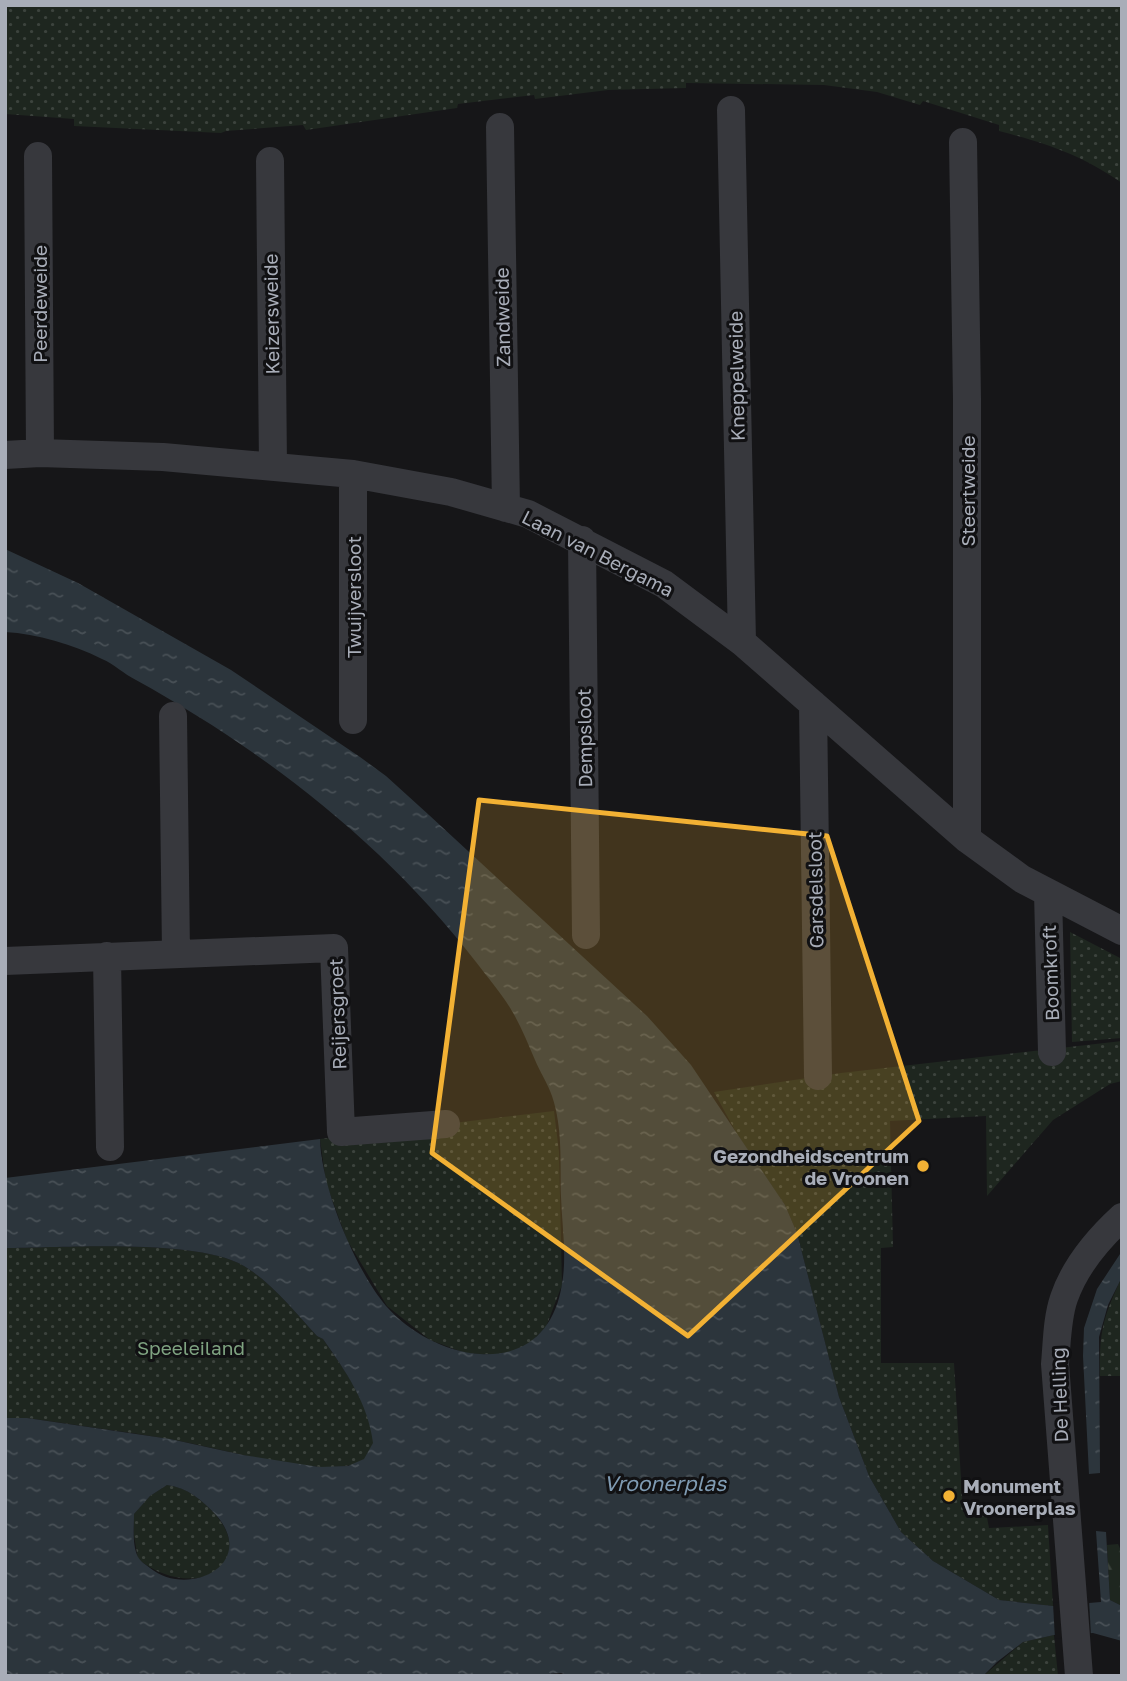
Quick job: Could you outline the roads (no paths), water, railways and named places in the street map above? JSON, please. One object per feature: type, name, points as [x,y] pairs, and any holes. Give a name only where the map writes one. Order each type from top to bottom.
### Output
[{"type":"street","name":"Kneppelweide","points":[[732,110],[742,642]]},
{"type":"street","name":"Zandweide","points":[[500,127],[506,508]]},
{"type":"street","name":"Steertweide","points":[[963,142],[967,400],[967,839]]},
{"type":"street","name":"Peerdeweide","points":[[38,156],[40,453]]},
{"type":"street","name":"Keizersweide","points":[[270,161],[273,466]]},
{"type":"street","name":"Laan van Bergama","points":[[5,455],[40,453],[163,457],[353,474],[452,492],[528,514],[664,584],[742,642],[967,839],[1048,893],[1122,931]]},
{"type":"street","name":"Twuijversloot","points":[[353,474],[353,720]]},
{"type":"street","name":"Dempsloot","points":[[582,540],[586,936]]},
{"type":"street","name":"Garsdelsloot","points":[[813,704],[818,1076]]},
{"type":"street","points":[[173,716],[176,953]]},
{"type":"street","name":"Boomkroft","points":[[1048,893],[1052,1052]]},
{"type":"street","name":"Reijersgroet","points":[[5,961],[334,948],[341,1132],[446,1124]]},
{"type":"street","points":[[107,956],[110,1147]]},
{"type":"street","name":"De Helling","points":[[1079,1671],[1055,1364],[1063,1298],[1082,1262],[1107,1230],[1122,1217]]},
{"type":"water","name":"Vroonerplas","points":[[5,549],[78,583],[231,670],[386,776],[647,1016],[691,1065],[785,1205],[797,1233],[839,1397],[869,1476],[901,1532],[933,1561],[999,1600],[1053,1606],[1101,1602],[1096,1531],[1106,1532],[1110,1600],[1122,1606],[1122,1641],[1093,1633],[1054,1635],[1023,1642],[983,1676],[571,1676],[561,1673],[522,1676],[5,1676],[5,1418],[27,1418],[170,1439],[243,1455],[319,1467],[348,1466],[364,1459],[373,1443],[361,1401],[323,1339],[255,1273],[223,1257],[195,1251],[129,1246],[5,1248],[5,1178],[320,1139],[326,1180],[333,1203],[352,1250],[374,1290],[395,1315],[428,1339],[454,1349],[480,1354],[511,1351],[536,1337],[545,1327],[558,1300],[564,1252],[559,1133],[552,1096],[508,1005],[441,919],[363,840],[277,770],[231,738],[91,654],[42,637],[5,632]],"holes":[[[167,1485],[205,1504],[216,1515],[227,1533],[229,1548],[224,1561],[213,1572],[199,1578],[182,1580],[166,1577],[143,1563],[136,1552],[134,1514],[150,1496]]]},
{"type":"water","points":[[1122,1251],[1122,1277],[1108,1305],[1099,1337],[1100,1473],[1089,1474],[1084,1328],[1097,1289]]},
{"type":"place","name":"Gezondheidscentrum de Vroonen","points":[[923,1166]]},
{"type":"place","name":"Monument Vroonerplas","points":[[949,1496]]},
{"type":"park label","name":"Speeleiland","points":[[191,1347]]}]
